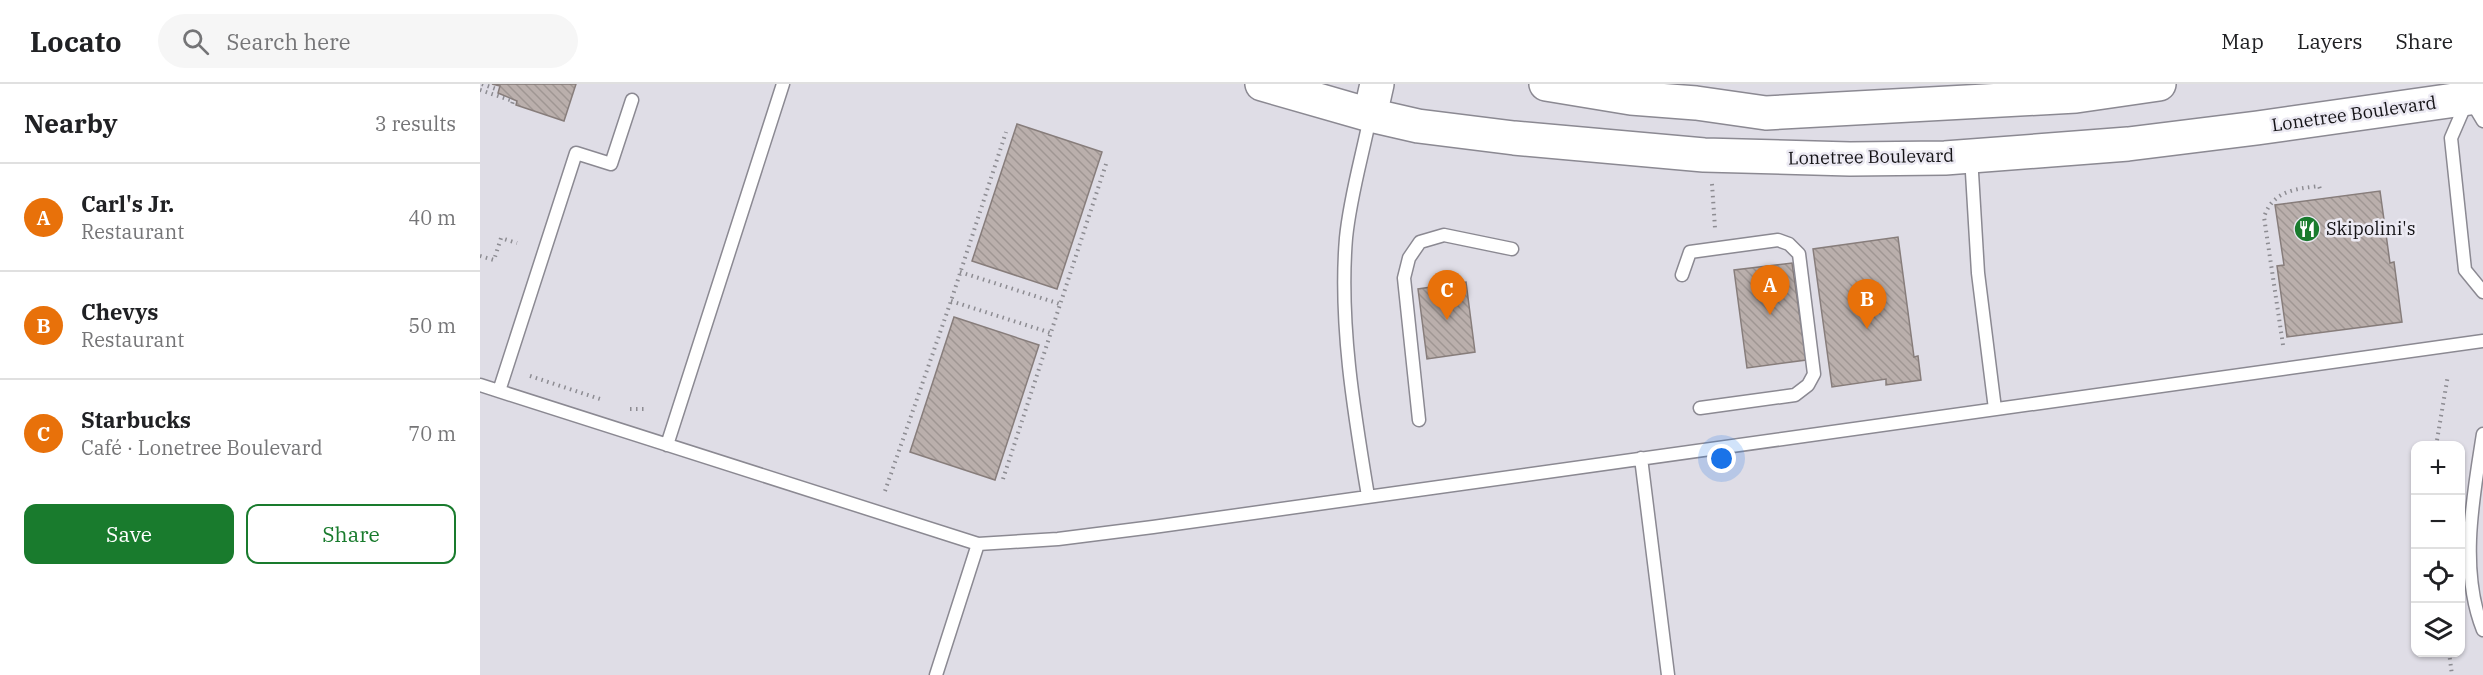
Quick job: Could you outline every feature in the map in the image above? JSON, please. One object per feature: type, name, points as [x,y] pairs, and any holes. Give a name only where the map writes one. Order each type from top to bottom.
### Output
[{"type":"main road","name":"Lonetree Boulevard","points":[[1262,84],[1370,115],[1418,126],[1514,138],[1704,155],[1850,159],[1971,156],[2128,144],[2475,100]]},
{"type":"main road","points":[[1370,115],[1377,84]]},
{"type":"main road","points":[[1546,84],[1631,98],[1696,103],[1766,113],[2076,96],[2159,84]]},
{"type":"lane","points":[[667,445],[783,84]]},
{"type":"lane","points":[[498,391],[576,153],[611,164],[632,100]]},
{"type":"lane","points":[[2475,100],[2451,138],[2465,270],[2483,292]]},
{"type":"lane","points":[[1368,496],[1349,354],[1344,273],[1348,224],[1370,115]]},
{"type":"lane","points":[[1971,156],[1978,273],[1995,409]]},
{"type":"lane","points":[[1419,420],[1404,278],[1409,258],[1420,242],[1444,235],[1512,249]]},
{"type":"lane","points":[[1682,275],[1690,252],[1778,240],[1789,244],[1799,254],[1814,374],[1808,385],[1795,395],[1700,408]]},
{"type":"lane","points":[[480,385],[978,544],[1058,539],[2483,341]]},
{"type":"lane","points":[[2483,434],[2471,527],[2470,572],[2478,618],[2483,630]]},
{"type":"lane","points":[[1641,458],[1668,675]]},
{"type":"lane","points":[[936,675],[978,544]]},
{"type":"path","points":[[482,84],[499,90]]},
{"type":"path","points":[[480,90],[513,100],[511,108]]},
{"type":"path","points":[[885,491],[951,301],[1006,132]]},
{"type":"path","points":[[1003,479],[1106,164]]},
{"type":"path","points":[[1712,183],[1716,229]]},
{"type":"path","points":[[2283,345],[2264,218],[2268,206],[2278,195],[2288,190],[2319,186],[2321,192]]},
{"type":"path","points":[[480,256],[494,260],[501,238],[517,243]]},
{"type":"path","points":[[960,272],[1060,304]]},
{"type":"path","points":[[951,301],[1051,333]]},
{"type":"path","points":[[2437,441],[2448,375]]},
{"type":"path","points":[[530,376],[608,402]]},
{"type":"path","points":[[620,406],[640,411],[648,409]]},
{"type":"path","points":[[2450,657],[2452,675]]},
{"type":"building","points":[[492,84],[576,84],[564,121],[516,105],[517,101],[498,93],[500,86]]},
{"type":"building","points":[[1017,124],[1102,152],[1057,289],[972,261]]},
{"type":"building","points":[[2380,191],[2390,263],[2394,262],[2402,322],[2287,337],[2277,266],[2284,265],[2275,205]]},
{"type":"building","points":[[1898,237],[1914,357],[1918,356],[1921,380],[1886,385],[1886,379],[1832,387],[1813,249]]},
{"type":"building","points":[[1792,263],[1806,360],[1747,368],[1734,270]]},
{"type":"building","points":[[1466,282],[1475,352],[1427,359],[1418,289]]},
{"type":"building","points":[[954,317],[1039,345],[995,480],[910,452]]},
{"type":"place","name":"Skipolini's","points":[[2307,229]]},
{"type":"place","name":"Carl's Jr.","points":[[1770,315]]},
{"type":"place","name":"Starbucks","points":[[1447,320]]},
{"type":"place","name":"Chevys","points":[[1867,329]]}]
